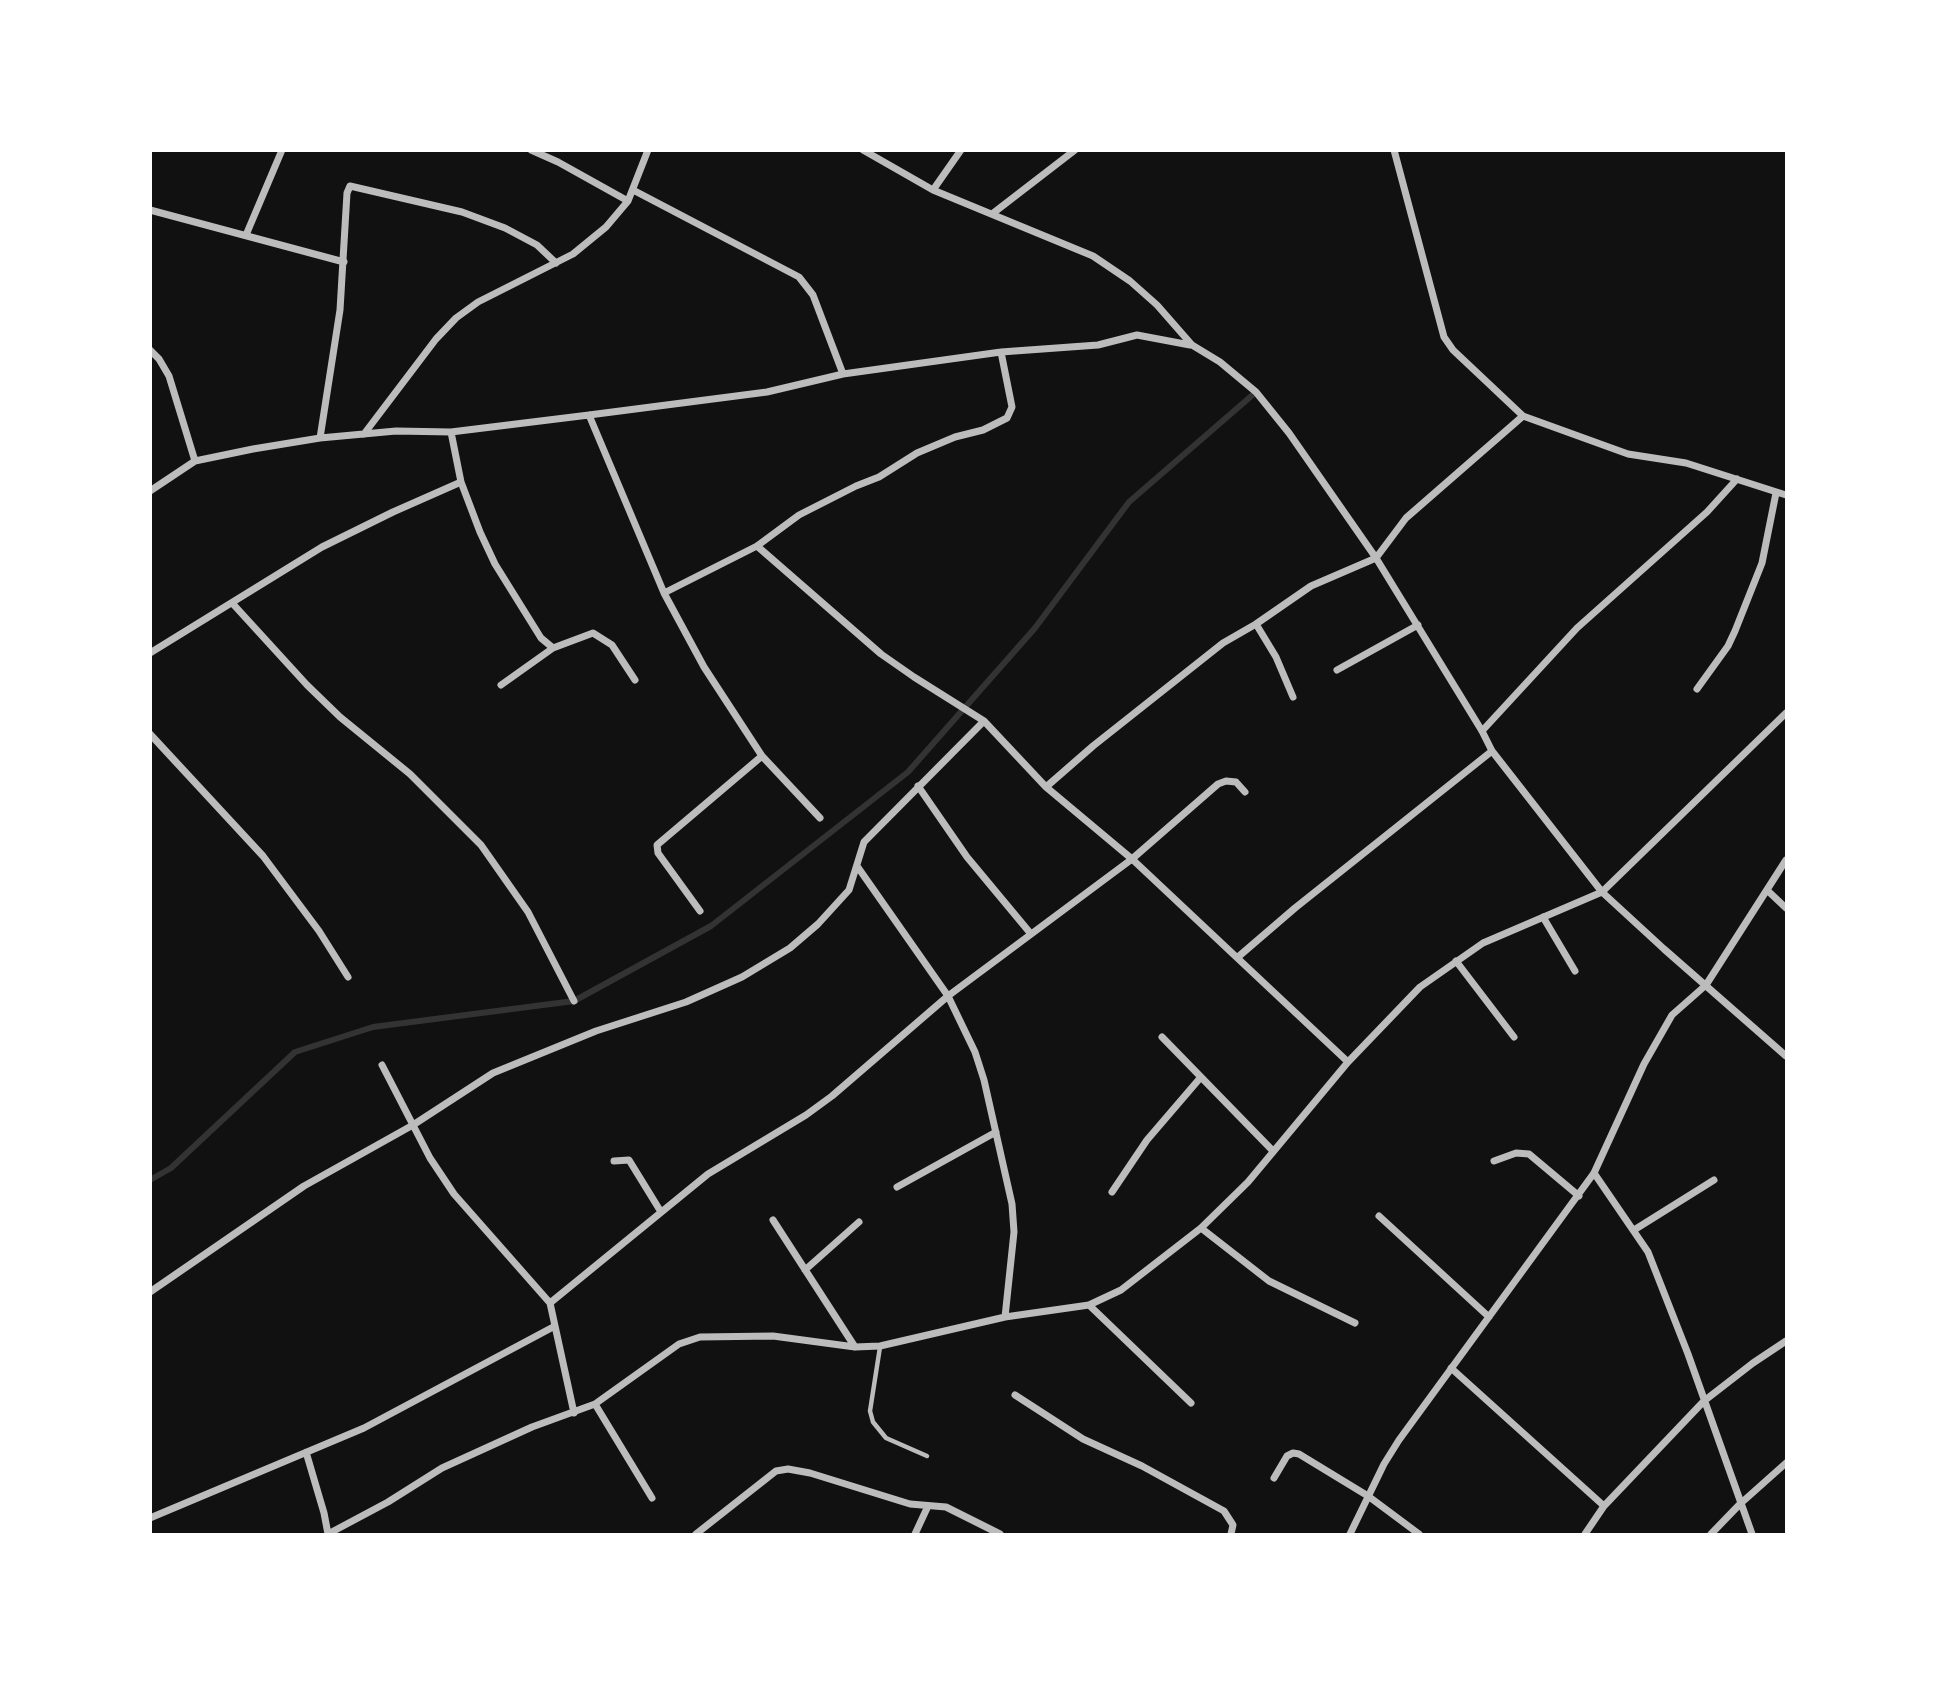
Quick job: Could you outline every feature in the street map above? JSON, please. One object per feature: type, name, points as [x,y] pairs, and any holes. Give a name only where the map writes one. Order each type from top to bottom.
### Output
[{"type":"street","points":[[246,235],[282,150]]},
{"type":"street","points":[[531,150],[628,201]]},
{"type":"street","points":[[364,434],[436,339],[456,318],[478,302],[573,254],[606,227],[628,201],[648,150]]},
{"type":"street","points":[[863,150],[933,190],[1093,256],[1148,297],[1192,345],[1220,362],[1256,392],[1289,433],[1376,558],[1482,730],[1492,751],[1602,891],[1787,1056]]},
{"type":"street","points":[[933,190],[961,150]]},
{"type":"street","points":[[992,214],[1075,150]]},
{"type":"street","points":[[1394,150],[1444,338],[1453,350],[1523,416],[1628,454],[1686,463],[1787,495]]},
{"type":"street","points":[[320,438],[340,310],[347,193],[350,186],[462,212],[505,228],[537,245],[556,263]]},
{"type":"street","points":[[633,190],[799,277],[813,295],[843,374]]},
{"type":"street","points":[[150,210],[344,262]]},
{"type":"street","points":[[150,491],[195,461],[320,438],[451,432],[589,415],[767,392],[843,374],[1001,352],[1098,345],[1138,335],[1192,345]]},
{"type":"street","points":[[150,350],[169,376],[195,461]]},
{"type":"street","points":[[664,593],[757,546],[799,515],[856,485],[879,477],[917,453],[955,437],[983,430],[1007,418],[1013,407],[1001,352]]},
{"type":"street","points":[[589,415],[664,593],[704,667],[762,756],[820,818]]},
{"type":"street","points":[[1046,787],[1093,746],[1223,643],[1311,586],[1376,558],[1406,518],[1523,416]]},
{"type":"street","points":[[451,432],[461,482],[495,564],[541,638],[553,648]]},
{"type":"street","points":[[1482,730],[1577,628],[1707,512],[1737,478]]},
{"type":"street","points":[[150,653],[322,547],[461,482]]},
{"type":"street","points":[[1697,689],[1722,655],[1735,631],[1762,563],[1776,493]]},
{"type":"street","points":[[757,546],[881,653],[984,721],[1046,787],[1132,859],[1348,1062]]},
{"type":"street","points":[[233,604],[315,693],[410,774],[481,845],[528,912],[574,1001]]},
{"type":"street","points":[[1256,624],[1276,657],[1293,697]]},
{"type":"street","points":[[1337,670],[1418,625]]},
{"type":"street","points":[[501,685],[553,648],[593,633],[612,645],[635,680]]},
{"type":"street","points":[[306,1452],[328,1534],[442,1468],[532,1427],[595,1404],[679,1344],[700,1338],[773,1336],[855,1347],[880,1346],[1004,1317],[1089,1305],[1121,1290],[1201,1228],[1248,1182],[1348,1062],[1420,987],[1483,943],[1602,891],[1787,713]]},
{"type":"street","points":[[150,1292],[304,1186],[413,1125],[493,1073],[596,1031],[686,1002],[751,972],[790,948],[818,924],[849,890],[864,842],[984,721]]},
{"type":"street","points":[[150,734],[263,856],[319,931],[348,977]]},
{"type":"street","points":[[1238,957],[1303,901],[1492,751]]},
{"type":"street","points":[[700,911],[658,853],[657,845],[762,756]]},
{"type":"street","points":[[550,1303],[729,1160],[806,1115],[832,1096],[948,996],[1132,859],[1218,784],[1236,782],[1245,792]]},
{"type":"street","points":[[918,786],[967,857],[1031,934]]},
{"type":"street","points":[[1350,1535],[1399,1440],[1594,1173],[1639,1075],[1672,1015],[1706,985],[1787,859]]},
{"type":"street","points":[[857,866],[948,996],[975,1052],[985,1080],[1012,1204],[1014,1232],[1004,1317]]},
{"type":"street","points":[[1768,891],[1787,908]]},
{"type":"street","points":[[1543,917],[1575,971]]},
{"type":"street","points":[[1455,961],[1514,1037]]},
{"type":"street","points":[[1162,1037],[1273,1151]]},
{"type":"street","points":[[382,1065],[430,1158],[454,1194],[550,1303],[574,1413]]},
{"type":"street","points":[[1112,1192],[1147,1140],[1201,1077]]},
{"type":"street","points":[[897,1187],[996,1132]]},
{"type":"street","points":[[1494,1161],[1516,1153],[1529,1154],[1579,1196]]},
{"type":"street","points":[[614,1161],[629,1160],[661,1212]]},
{"type":"street","points":[[1594,1173],[1648,1252],[1752,1535]]},
{"type":"street","points":[[1634,1230],[1714,1180]]},
{"type":"street","points":[[1379,1216],[1489,1317]]},
{"type":"street","points":[[773,1220],[855,1347]]},
{"type":"street","points":[[805,1270],[859,1222]]},
{"type":"street","points":[[1201,1228],[1269,1281],[1355,1322]]},
{"type":"street","points":[[1089,1305],[1191,1403]]},
{"type":"street","points":[[150,1518],[375,1423],[555,1326]]},
{"type":"street","points":[[1585,1535],[1604,1506],[1704,1401],[1787,1341]]},
{"type":"street","points":[[1451,1368],[1604,1506]]},
{"type":"street","points":[[1014,1395],[1083,1439],[1142,1466],[1224,1511],[1233,1525],[1231,1535]]},
{"type":"street","points":[[595,1404],[652,1498]]},
{"type":"street","points":[[1274,1478],[1287,1456],[1299,1454],[1368,1496],[1419,1535]]},
{"type":"street","points":[[1711,1535],[1740,1504],[1787,1463]]},
{"type":"street","points":[[696,1535],[776,1471],[788,1469],[810,1473],[910,1504],[946,1507],[1000,1535]]},
{"type":"street","points":[[915,1535],[928,1506]]},
{"type":"lane","points":[[880,1346],[870,1411],[873,1422],[886,1438],[927,1456]]},
{"type":"waterway","points":[[150,1180],[171,1168],[295,1052],[373,1027],[574,1001],[711,926],[908,772],[1035,628],[1129,502],[1256,392]]}]
